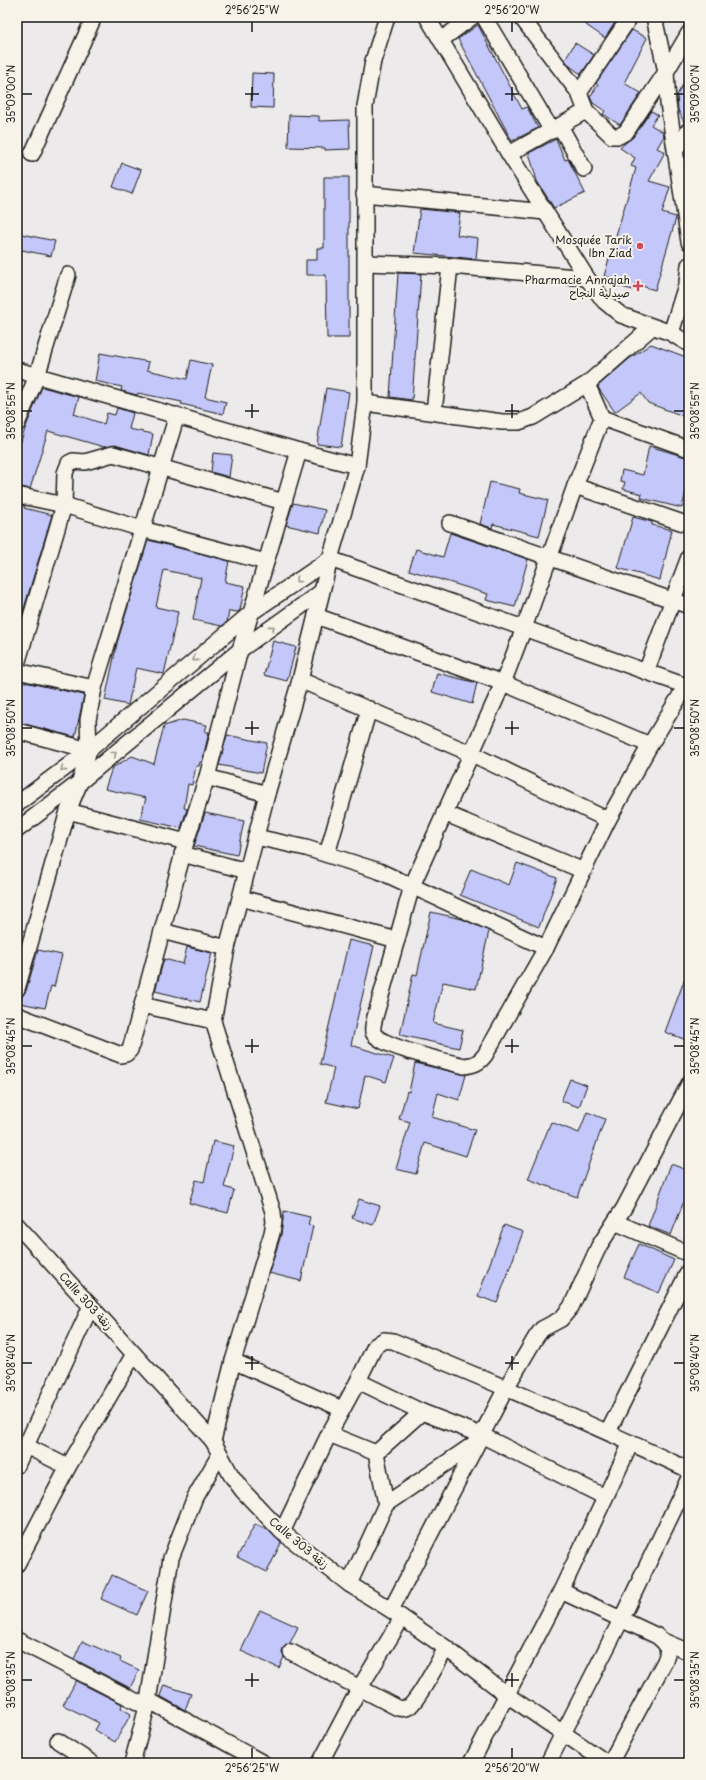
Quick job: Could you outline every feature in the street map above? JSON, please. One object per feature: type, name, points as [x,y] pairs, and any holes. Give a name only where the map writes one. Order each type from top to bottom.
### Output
[{"type":"street","points":[[32,154],[94,17]]},
{"type":"street","points":[[213,1440],[233,1361],[274,1222],[273,1212],[213,1021],[227,948],[267,794],[300,680],[321,592],[357,466],[365,403],[365,106],[373,61],[387,17]]},
{"type":"street","points":[[427,17],[545,212],[587,278],[604,301],[621,315],[652,327],[671,332],[689,344]]},
{"type":"street","points":[[441,40],[472,17]]},
{"type":"street","points":[[484,17],[556,129],[584,169]]},
{"type":"street","points":[[521,17],[579,94],[586,112],[608,134],[615,137],[623,135],[666,72],[689,33]]},
{"type":"street","points":[[579,94],[630,17]]},
{"type":"street","points":[[654,17],[666,72],[668,103],[688,221],[689,242]]},
{"type":"street","points":[[509,154],[586,112]]},
{"type":"street","points":[[676,150],[689,130]]},
{"type":"street","points":[[364,194],[545,212]]},
{"type":"street","points":[[366,263],[450,266],[587,278]]},
{"type":"street","points":[[671,332],[688,283],[689,265]]},
{"type":"street","points":[[434,412],[450,266]]},
{"type":"street","points":[[17,424],[37,376],[68,275]]},
{"type":"street","points":[[365,403],[502,422],[519,422],[533,417],[587,384],[652,327]]},
{"type":"street","points":[[17,370],[299,451],[357,466]]},
{"type":"street","points":[[330,559],[524,628],[646,672],[687,686],[650,745],[608,820],[546,948],[485,1055],[480,1061],[473,1065],[464,1066],[389,1045],[377,1039],[373,1032],[375,1017],[412,886],[503,683],[524,628],[548,558],[602,418],[587,384]]},
{"type":"street","points":[[17,988],[68,811],[80,782],[88,750],[88,720],[94,688],[177,415]]},
{"type":"street","points":[[602,418],[689,449]]},
{"type":"street","points":[[17,1015],[121,1055],[126,1054],[130,1050],[184,848],[208,777],[240,650],[299,451]]},
{"type":"street","points":[[17,664],[64,505],[66,468],[69,463],[73,461],[85,462],[114,454],[284,502]]},
{"type":"street","points":[[575,486],[689,525]]},
{"type":"street","points":[[17,495],[64,505],[142,529],[266,562]]},
{"type":"street","points":[[450,524],[689,606]]},
{"type":"street","points":[[646,672],[689,557]]},
{"type":"street","points":[[17,804],[88,750],[252,612],[330,559]]},
{"type":"street","points":[[17,830],[80,782],[240,650],[321,592]]},
{"type":"street","points":[[316,616],[503,683],[650,745]]},
{"type":"street","points":[[17,671],[94,688]]},
{"type":"street","points":[[300,680],[472,754],[608,820]]},
{"type":"street","points":[[327,854],[369,709]]},
{"type":"street","points":[[17,731],[88,750]]},
{"type":"street","points":[[208,777],[267,794]]},
{"type":"street","points":[[68,811],[184,848],[247,871]]},
{"type":"street","points":[[444,813],[584,871]]},
{"type":"street","points":[[256,837],[327,854],[378,871],[546,948]]},
{"type":"street","points":[[241,898],[397,940]]},
{"type":"street","points":[[162,931],[227,948]]},
{"type":"street","points":[[142,1005],[213,1021]]},
{"type":"street","points":[[320,1763],[397,1614],[480,1438],[506,1388],[542,1329],[561,1319],[571,1307],[599,1246],[615,1222],[689,1084]]},
{"type":"street","points":[[615,1222],[689,1254]]},
{"type":"street","name":"Calle 303 زنقة","points":[[17,1225],[213,1440],[232,1475],[243,1491],[282,1532],[349,1584],[397,1614],[446,1648],[507,1695],[607,1763]]},
{"type":"street","points":[[608,1432],[689,1270]]},
{"type":"street","points":[[17,1465],[91,1306]]},
{"type":"street","points":[[282,1532],[329,1434],[375,1346],[380,1341],[388,1340],[506,1388],[608,1432],[689,1470]]},
{"type":"street","points":[[17,1564],[68,1467],[134,1354]]},
{"type":"street","points":[[233,1361],[342,1409]]},
{"type":"street","points":[[358,1381],[606,1497]]},
{"type":"street","points":[[376,1453],[422,1412]]},
{"type":"street","points":[[329,1434],[376,1453]]},
{"type":"street","points":[[349,1584],[386,1504],[480,1438]]},
{"type":"street","points":[[471,1763],[561,1591],[631,1443]]},
{"type":"street","points":[[26,1446],[68,1467]]},
{"type":"street","points":[[376,1453],[386,1504]]},
{"type":"street","points":[[132,1763],[148,1703],[171,1558],[194,1497],[220,1454]]},
{"type":"street","points":[[548,1763],[621,1620],[689,1478]]},
{"type":"street","points":[[561,1591],[657,1636],[666,1644],[668,1652],[665,1661],[610,1763]]},
{"type":"street","points":[[17,1640],[148,1703],[263,1763]]},
{"type":"street","points":[[663,1641],[689,1652]]},
{"type":"street","points":[[291,1652],[398,1708],[404,1709],[410,1706],[418,1696],[446,1648]]},
{"type":"street","points":[[58,1741],[92,1763]]},
{"type":"building","points":[[592,17],[617,17],[605,38],[586,25]]},
{"type":"building","points":[[478,25],[522,109],[527,107],[538,128],[512,141],[458,39]]},
{"type":"building","points":[[632,30],[647,38],[624,83],[641,93],[620,125],[603,114],[605,111],[593,103],[590,97],[598,85],[596,83]]},
{"type":"building","points":[[575,43],[594,55],[581,74],[571,67],[565,60]]},
{"type":"building","points":[[252,73],[274,74],[273,108],[251,107]]},
{"type":"building","points":[[689,74],[689,121],[684,122],[678,110],[677,95]]},
{"type":"building","name":"Mosquée Tarik Ibn Ziad","points":[[651,111],[658,115],[651,125],[663,132],[664,136],[657,148],[665,152],[649,181],[670,187],[662,213],[676,218],[655,290],[635,284],[633,290],[610,284],[612,278],[604,276],[636,168],[631,166],[635,158],[620,148],[633,137]]},
{"type":"building","points":[[289,115],[319,116],[319,121],[349,120],[350,149],[325,150],[325,148],[288,147]]},
{"type":"building","points":[[556,139],[565,160],[568,159],[585,193],[554,208],[537,181],[529,153]]},
{"type":"building","points":[[122,163],[141,170],[132,194],[113,187]]},
{"type":"building","points":[[324,177],[349,177],[349,338],[327,338],[326,275],[306,275],[306,260],[317,260],[317,248],[324,248]]},
{"type":"building","points":[[420,209],[460,213],[457,235],[478,238],[476,259],[414,253]]},
{"type":"building","points":[[17,233],[55,241],[51,256],[17,249]]},
{"type":"building","points":[[398,273],[421,274],[412,400],[390,397]]},
{"type":"building","points":[[651,344],[689,358],[689,409],[686,417],[648,403],[641,393],[615,412],[599,389],[598,386],[629,359]]},
{"type":"building","points":[[100,353],[149,362],[147,370],[187,379],[191,360],[212,365],[205,397],[226,402],[223,414],[181,404],[182,402],[121,391],[122,387],[95,381]]},
{"type":"building","points":[[42,387],[79,397],[74,414],[104,424],[107,413],[115,415],[117,408],[133,413],[129,429],[153,434],[149,455],[115,445],[104,447],[48,431],[30,489],[17,486],[17,453]]},
{"type":"building","points":[[326,388],[349,392],[341,447],[317,444]]},
{"type":"building","points":[[649,446],[689,458],[689,488],[687,487],[682,508],[641,498],[642,494],[623,489],[625,482],[620,481],[622,470],[643,475]]},
{"type":"building","points":[[213,453],[232,455],[229,477],[211,472]]},
{"type":"building","points":[[490,482],[520,489],[519,493],[548,500],[539,536],[493,524],[492,528],[480,524]]},
{"type":"building","points":[[293,503],[325,510],[320,533],[286,525]]},
{"type":"building","points":[[17,504],[25,506],[24,508],[52,515],[19,625],[17,624]]},
{"type":"building","points":[[633,517],[652,522],[652,525],[672,530],[660,580],[618,568]]},
{"type":"building","points":[[450,533],[528,559],[515,607],[486,600],[488,594],[409,570],[416,549],[443,557]]},
{"type":"building","points":[[148,540],[229,561],[225,582],[245,586],[240,610],[238,612],[229,611],[227,622],[222,626],[193,620],[201,578],[164,570],[156,607],[178,612],[164,674],[136,668],[128,705],[105,700],[117,643]]},
{"type":"building","points":[[273,641],[296,647],[287,681],[264,675]]},
{"type":"building","points":[[437,673],[477,683],[472,704],[432,692]]},
{"type":"building","points":[[20,681],[84,695],[75,737],[17,722],[17,692]]},
{"type":"building","points":[[183,720],[207,725],[205,732],[209,732],[202,762],[200,762],[199,766],[196,766],[192,785],[188,784],[184,808],[187,809],[181,828],[140,819],[146,798],[105,789],[112,768],[132,756],[154,764],[164,726]]},
{"type":"building","points":[[227,735],[267,743],[261,773],[219,765]]},
{"type":"building","points":[[205,813],[244,821],[237,855],[194,846]]},
{"type":"building","points":[[517,863],[557,878],[539,927],[460,895],[471,869],[509,885]]},
{"type":"building","points":[[431,912],[462,919],[489,931],[476,989],[443,982],[433,1023],[463,1030],[459,1048],[400,1035],[413,974],[417,975]]},
{"type":"building","points":[[349,940],[374,946],[351,1045],[394,1058],[386,1082],[365,1075],[358,1109],[326,1102],[334,1068],[320,1064]]},
{"type":"building","points":[[187,947],[212,953],[200,1002],[155,991],[164,959],[183,964]]},
{"type":"building","points":[[38,950],[62,955],[54,987],[51,986],[45,1008],[20,1003],[22,996],[26,991]]},
{"type":"building","points":[[689,970],[689,1041],[665,1032]]},
{"type":"building","points":[[415,1063],[466,1075],[459,1100],[438,1093],[432,1117],[475,1130],[466,1156],[425,1143],[416,1174],[396,1169],[410,1122],[399,1119],[407,1091],[409,1092]]},
{"type":"building","points":[[570,1079],[587,1085],[579,1107],[561,1101]]},
{"type":"building","points":[[587,1112],[605,1119],[577,1197],[528,1179],[551,1122],[579,1133]]},
{"type":"building","points":[[213,1141],[234,1146],[224,1187],[234,1190],[228,1213],[189,1203],[196,1180],[204,1182]]},
{"type":"building","points":[[671,1164],[689,1171],[689,1188],[671,1235],[648,1226]]},
{"type":"building","points":[[359,1199],[380,1206],[373,1225],[352,1218]]},
{"type":"building","points":[[284,1211],[310,1217],[308,1225],[313,1226],[301,1281],[269,1273],[281,1235]]},
{"type":"building","points":[[504,1225],[523,1232],[497,1303],[478,1296]]},
{"type":"building","points":[[639,1244],[674,1260],[659,1293],[624,1277]]},
{"type":"building","points":[[255,1524],[268,1530],[281,1543],[267,1572],[237,1557]]},
{"type":"building","points":[[112,1575],[148,1591],[137,1615],[101,1599]]},
{"type":"building","points":[[260,1610],[298,1627],[290,1643],[283,1648],[282,1653],[284,1657],[279,1668],[241,1651]]},
{"type":"building","points":[[82,1641],[121,1658],[120,1661],[139,1670],[130,1688],[74,1659]]},
{"type":"building","points":[[76,1681],[122,1704],[121,1708],[131,1714],[115,1742],[95,1730],[99,1723],[63,1705]]},
{"type":"building","points":[[164,1685],[191,1694],[185,1710],[160,1696]]},
{"type":"place","name":"Mosquée Tarik Ibn Ziad","points":[[640,246]]},
{"type":"place","name":"Pharmacie Annajah صيدلية النجاح","points":[[638,286]]}]
